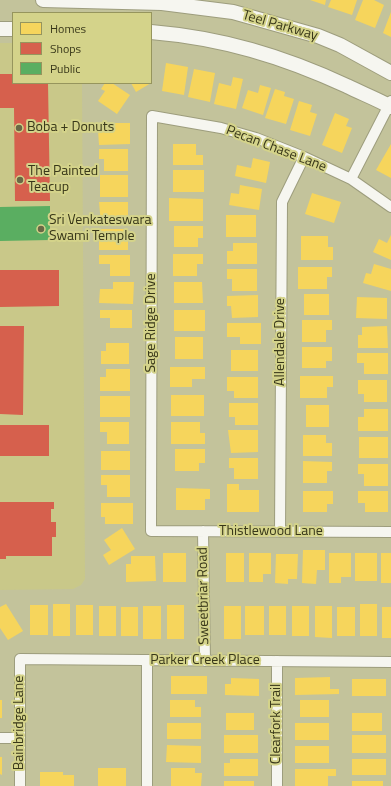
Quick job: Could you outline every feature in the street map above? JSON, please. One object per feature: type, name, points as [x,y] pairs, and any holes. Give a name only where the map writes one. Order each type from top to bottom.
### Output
[{"type":"main road","name":"Teel Parkway","points":[[43,0],[162,3],[233,12],[318,36],[340,45],[391,73]]},
{"type":"main road","points":[[0,29],[12,29]]},
{"type":"main road","points":[[152,32],[180,34],[243,46],[309,69],[390,105]]},
{"type":"street","points":[[350,179],[390,105]]},
{"type":"street","name":"Pecan Chase Lane","points":[[152,116],[220,128],[256,138],[304,157],[350,179],[391,207]]},
{"type":"street","name":"Sage Ridge Drive","points":[[151,531],[152,116]]},
{"type":"street","name":"Allendale Drive","points":[[280,532],[282,202],[304,157]]},
{"type":"street","name":"Thistlewood Lane","points":[[151,531],[391,532]]},
{"type":"street","name":"Sweetbriar Road","points":[[204,531],[205,661]]},
{"type":"street","name":"Parker Creek Place","points":[[20,659],[391,662]]},
{"type":"street","name":"Bainbridge Lane","points":[[20,659],[20,786]]},
{"type":"street","points":[[147,660],[147,786]]},
{"type":"street","name":"Clearfork Trail","points":[[277,661],[277,786]]},
{"type":"street","points":[[0,738],[20,738]]},
{"type":"shaded area","points":[[0,43],[12,43],[12,84],[82,84],[85,579],[81,585],[73,589],[0,590]]},
{"type":"building: Homes","points":[[310,0],[326,0],[325,5]]},
{"type":"building: Homes","points":[[331,0],[357,0],[352,15],[328,7]]},
{"type":"building: Homes","points":[[363,0],[374,0],[384,5],[375,28],[355,20]]},
{"type":"building: Homes","points":[[391,12],[391,37],[383,33]]},
{"type":"building: Homes","points":[[166,63],[188,67],[184,95],[162,91]]},
{"type":"building: Homes","points":[[194,69],[215,73],[210,102],[188,97]]},
{"type":"building: Homes","points":[[233,77],[243,79],[236,109],[214,104],[219,83],[231,86]]},
{"type":"building: Homes","points":[[104,84],[114,84],[130,95],[117,114],[98,101],[105,91],[101,89]]},
{"type":"building: Homes","points":[[132,84],[149,84],[136,92]]},
{"type":"building: Homes","points":[[260,85],[271,88],[263,115],[242,108],[248,90],[258,93]]},
{"type":"building: Homes","points":[[275,89],[285,92],[284,96],[294,99],[286,124],[265,118]]},
{"type":"building: Homes","points":[[299,101],[312,105],[310,112],[317,114],[310,136],[290,130]]},
{"type":"building: Homes","points":[[335,113],[349,119],[346,126],[352,128],[342,153],[322,145]]},
{"type":"building: Homes","points":[[102,123],[130,123],[130,144],[99,145],[98,130],[102,130]]},
{"type":"building: Homes","points":[[173,144],[196,144],[196,155],[203,155],[203,165],[173,165]]},
{"type":"building: Homes","points":[[391,144],[391,178],[376,170]]},
{"type":"building: Homes","points":[[99,149],[128,149],[128,171],[104,171],[104,159],[99,159]]},
{"type":"building: Homes","points":[[253,158],[270,162],[266,183],[235,176],[237,165],[251,168]]},
{"type":"building: Homes","points":[[173,170],[204,170],[204,192],[173,192]]},
{"type":"building: Homes","points":[[100,175],[128,175],[128,197],[100,197]]},
{"type":"building: Homes","points":[[240,185],[262,189],[259,210],[229,205],[231,193],[239,194]]},
{"type":"building: Homes","points":[[312,193],[341,202],[334,223],[305,214]]},
{"type":"building: Homes","points":[[169,198],[203,199],[203,221],[169,221]]},
{"type":"building: Homes","points":[[99,202],[128,202],[128,224],[101,224]]},
{"type":"building: Homes","points":[[226,215],[256,215],[256,237],[226,237]]},
{"type":"building: Homes","points":[[174,226],[203,226],[203,238],[198,238],[198,247],[174,247]]},
{"type":"building: Homes","points":[[99,229],[128,229],[128,250],[99,250]]},
{"type":"building: Homes","points":[[391,235],[391,260],[373,252],[379,239],[387,243]]},
{"type":"building: Homes","points":[[301,236],[328,236],[328,247],[333,247],[333,260],[301,260]]},
{"type":"building: Homes","points":[[233,243],[257,243],[257,264],[227,264],[227,251],[233,251]]},
{"type":"building: Homes","points":[[173,254],[203,254],[203,264],[197,264],[197,276],[173,276]]},
{"type":"building: Homes","points":[[99,255],[130,255],[130,276],[110,276],[110,264],[99,264]]},
{"type":"building: Homes","points":[[374,264],[391,269],[391,291],[363,283],[366,273],[371,274]]},
{"type":"building: Homes","points":[[298,267],[332,267],[332,277],[327,277],[327,289],[298,289]]},
{"type":"building: Homes","points":[[227,269],[257,269],[257,291],[232,291],[232,279],[227,279]]},
{"type":"building: Homes","points":[[113,282],[134,282],[133,304],[99,303],[100,289],[113,289]]},
{"type":"building: Homes","points":[[174,282],[202,282],[203,303],[174,303]]},
{"type":"building: Homes","points":[[304,294],[329,294],[329,315],[304,315]]},
{"type":"building: Homes","points":[[258,295],[258,317],[232,318],[231,306],[227,306],[227,296]]},
{"type":"building: Homes","points":[[357,297],[387,298],[387,319],[356,318]]},
{"type":"building: Homes","points":[[100,310],[132,310],[132,328],[110,328],[110,318],[100,318]]},
{"type":"building: Homes","points":[[174,310],[205,310],[205,331],[174,331]]},
{"type":"building: Homes","points":[[302,320],[332,320],[332,330],[326,330],[326,342],[302,342]]},
{"type":"building: Homes","points":[[227,323],[261,323],[261,344],[240,344],[240,337],[227,337]]},
{"type":"building: Homes","points":[[387,326],[388,348],[358,348],[358,335],[362,335],[362,327]]},
{"type":"building: Homes","points":[[175,337],[203,337],[203,359],[175,359]]},
{"type":"building: Homes","points":[[106,343],[129,343],[129,364],[101,364],[101,351],[106,351]]},
{"type":"building: Homes","points":[[302,347],[332,347],[332,361],[326,361],[326,368],[302,368]]},
{"type":"building: Homes","points":[[231,350],[258,350],[258,371],[231,371]]},
{"type":"building: Homes","points":[[357,353],[388,353],[388,374],[364,374],[364,363],[357,363]]},
{"type":"building: Homes","points":[[170,367],[205,367],[205,379],[192,379],[192,387],[170,387]]},
{"type":"building: Homes","points":[[106,369],[130,369],[130,391],[100,391],[100,377],[106,377]]},
{"type":"building: Homes","points":[[300,376],[333,376],[333,387],[327,387],[327,398],[300,398]]},
{"type":"building: Homes","points":[[227,377],[258,377],[258,398],[234,398],[234,391],[227,391]]},
{"type":"building: Homes","points":[[358,380],[387,380],[387,402],[364,402],[364,394],[358,394]]},
{"type":"building: Homes","points":[[171,395],[204,395],[204,416],[171,416]]},
{"type":"building: Homes","points":[[100,396],[130,396],[130,417],[100,417]]},
{"type":"building: Homes","points":[[229,403],[258,403],[258,425],[235,425],[235,417],[229,417]]},
{"type":"building: Homes","points":[[306,405],[329,405],[329,427],[306,427]]},
{"type":"building: Homes","points":[[364,409],[388,409],[388,431],[358,431],[358,417],[364,417]]},
{"type":"building: Homes","points":[[100,422],[129,422],[129,444],[107,444],[107,432],[100,432]]},
{"type":"building: Homes","points":[[171,422],[200,422],[200,433],[205,433],[205,444],[171,444]]},
{"type":"building: Homes","points":[[228,430],[258,430],[258,452],[231,453]]},
{"type":"building: Homes","points":[[303,435],[326,435],[326,443],[332,443],[332,456],[303,456]]},
{"type":"building: Homes","points":[[359,437],[388,437],[388,458],[359,458]]},
{"type":"building: Homes","points":[[175,449],[205,449],[205,463],[199,463],[199,471],[175,471]]},
{"type":"building: Homes","points":[[101,451],[130,451],[130,470],[101,470]]},
{"type":"building: Homes","points":[[229,458],[258,458],[258,479],[234,479],[234,468],[229,468]]},
{"type":"building: Homes","points":[[303,461],[332,462],[332,471],[327,471],[327,483],[303,483]]},
{"type":"building: Homes","points":[[358,464],[388,464],[388,486],[364,486],[364,474],[358,474]]},
{"type":"building: Homes","points":[[101,475],[130,475],[130,497],[107,497],[107,485],[101,485]]},
{"type":"building: Homes","points":[[227,484],[239,484],[239,490],[259,490],[259,512],[227,512]]},
{"type":"building: Homes","points":[[176,488],[210,489],[210,499],[205,499],[205,510],[176,510]]},
{"type":"building: Homes","points":[[303,491],[333,491],[333,504],[327,504],[327,512],[303,512]]},
{"type":"building: Homes","points":[[358,491],[388,491],[388,512],[365,512],[365,503],[358,503]]},
{"type":"building: Homes","points":[[101,503],[133,503],[133,524],[105,524],[105,517],[101,517]]},
{"type":"building: Homes","points":[[122,528],[135,549],[109,565],[103,555],[111,550],[104,540]]},
{"type":"building: Homes","points":[[303,550],[325,550],[325,570],[317,570],[316,584],[302,583]]},
{"type":"building: Homes","points":[[163,553],[186,553],[186,582],[163,582]]},
{"type":"building: Homes","points":[[226,553],[244,553],[244,582],[226,582]]},
{"type":"building: Homes","points":[[249,553],[271,553],[271,574],[263,574],[263,582],[249,582]]},
{"type":"building: Homes","points":[[329,553],[351,553],[351,577],[341,577],[341,583],[329,583]]},
{"type":"building: Homes","points":[[355,553],[377,553],[377,581],[355,581]]},
{"type":"building: Homes","points":[[381,553],[391,553],[391,583],[381,583]]},
{"type":"building: Homes","points":[[276,554],[298,554],[297,579],[288,579],[288,584],[275,583]]},
{"type":"building: Homes","points":[[131,556],[155,556],[156,581],[126,582],[126,564],[131,564]]},
{"type":"building: Homes","points":[[6,604],[23,631],[8,640],[0,628],[0,607]]},
{"type":"building: Homes","points":[[53,604],[70,604],[70,636],[53,636]]},
{"type":"building: Homes","points":[[360,604],[377,604],[377,636],[360,636]]},
{"type":"building: Homes","points":[[30,605],[48,605],[48,635],[30,635]]},
{"type":"building: Homes","points":[[76,605],[93,605],[93,635],[76,635]]},
{"type":"building: Homes","points":[[167,605],[184,605],[184,639],[167,639]]},
{"type":"building: Homes","points":[[99,606],[116,606],[116,636],[99,636]]},
{"type":"building: Homes","points":[[143,606],[161,606],[161,639],[143,639]]},
{"type":"building: Homes","points":[[224,606],[241,606],[241,639],[224,639]]},
{"type":"building: Homes","points":[[245,606],[264,606],[264,635],[245,635]]},
{"type":"building: Homes","points":[[269,606],[286,606],[286,635],[269,635]]},
{"type":"building: Homes","points":[[292,606],[309,606],[309,636],[292,636]]},
{"type":"building: Homes","points":[[315,606],[332,606],[332,638],[315,637]]},
{"type":"building: Homes","points":[[121,607],[138,607],[138,636],[121,636]]},
{"type":"building: Homes","points":[[337,607],[355,607],[355,636],[337,636]]},
{"type":"building: Homes","points":[[382,607],[391,607],[391,638],[382,638]]},
{"type":"building: Homes","points":[[171,676],[207,676],[207,694],[171,694]]},
{"type":"building: Homes","points":[[330,677],[330,689],[339,689],[339,694],[295,695],[295,678]]},
{"type":"building: Homes","points":[[231,678],[259,679],[259,696],[225,695],[225,684],[231,684]]},
{"type":"building: Homes","points":[[352,679],[386,679],[386,696],[352,696]]},
{"type":"building: Homes","points":[[0,700],[2,700],[2,718],[0,718]]},
{"type":"building: Homes","points":[[170,700],[195,700],[195,707],[201,707],[201,717],[170,717]]},
{"type":"building: Homes","points":[[300,700],[329,700],[329,717],[300,717]]},
{"type":"building: Homes","points":[[226,713],[254,713],[254,730],[226,730]]},
{"type":"building: Homes","points":[[352,713],[382,713],[382,731],[352,731]]},
{"type":"building: Homes","points":[[167,723],[201,723],[201,739],[167,739]]},
{"type":"building: Homes","points":[[295,723],[329,723],[329,740],[295,740]]},
{"type":"building: Homes","points":[[224,735],[258,735],[258,753],[224,753]]},
{"type":"building: Homes","points":[[352,735],[386,735],[386,753],[352,753]]},
{"type":"building: Homes","points":[[167,745],[201,746],[201,763],[166,762]]},
{"type":"building: Homes","points":[[295,746],[329,746],[329,763],[295,763]]},
{"type":"building: Homes","points":[[0,757],[2,757],[2,775],[0,774]]},
{"type":"building: Homes","points":[[230,759],[258,759],[258,776],[224,776],[224,763],[230,763]]},
{"type":"building: Homes","points":[[352,759],[386,759],[386,775],[352,775]]},
{"type":"building: Homes","points":[[98,768],[126,768],[126,786],[98,786]]},
{"type":"building: Homes","points":[[171,768],[195,768],[195,773],[202,773],[201,786],[171,786]]},
{"type":"building: Homes","points":[[295,769],[336,769],[336,776],[328,776],[328,786],[295,786]]},
{"type":"building: Homes","points":[[40,772],[63,772],[63,775],[74,775],[74,786],[40,786]]},
{"type":"building: Homes","points":[[224,781],[254,781],[254,786],[224,786]]},
{"type":"building: Homes","points":[[352,781],[383,781],[383,786],[352,786]]},
{"type":"building: Shops","points":[[0,74],[12,74],[12,84],[48,84],[50,201],[15,201],[14,108],[0,108]]},
{"type":"building: Shops","points":[[0,270],[59,270],[59,306],[0,307]]},
{"type":"building: Shops","points":[[0,326],[24,326],[23,415],[0,414]]},
{"type":"building: Shops","points":[[0,425],[49,425],[49,456],[0,456]]},
{"type":"building: Shops","points":[[0,502],[54,502],[54,509],[51,509],[51,522],[56,522],[56,537],[52,537],[52,556],[6,556],[6,559],[0,559]]},
{"type":"building: Public","points":[[50,206],[50,240],[0,241],[0,207]]},
{"type":"place","name":"Boba + Donuts","points":[[19,128]]},
{"type":"place","name":"The Painted Teacup","points":[[20,180]]},
{"type":"place","name":"Sri Venkateswara Swami Temple","points":[[41,229]]}]
